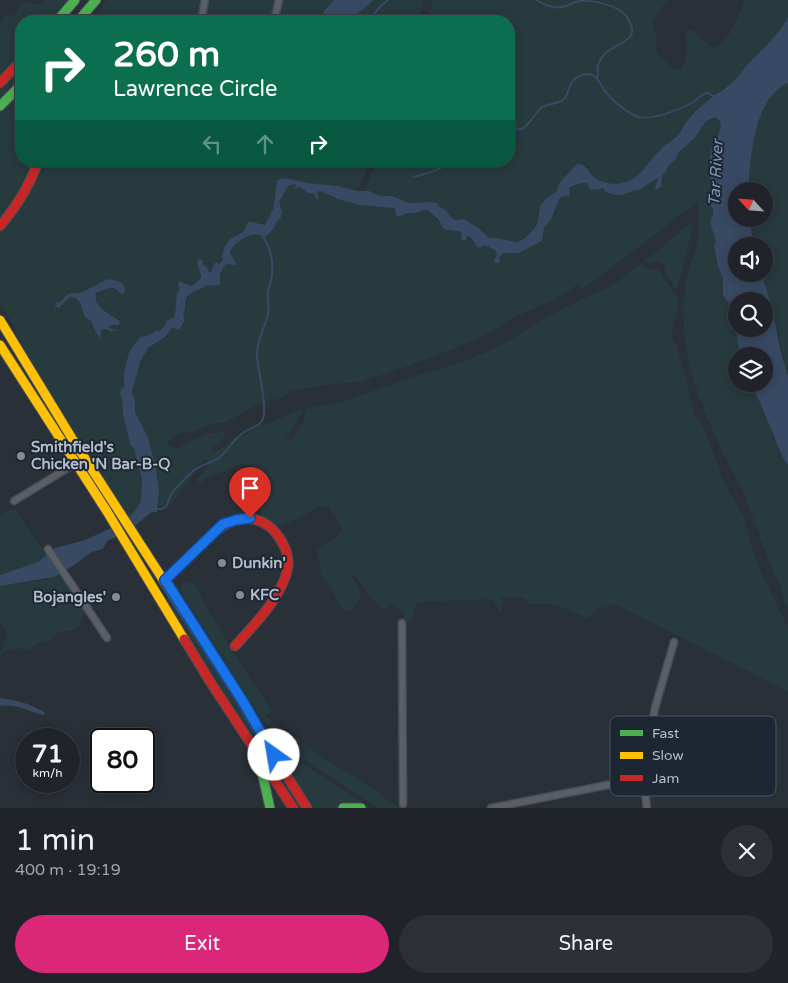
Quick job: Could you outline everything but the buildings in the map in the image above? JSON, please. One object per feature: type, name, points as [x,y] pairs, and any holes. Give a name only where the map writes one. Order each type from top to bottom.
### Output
[{"type":"main road","points":[[62,15],[75,0]]},
{"type":"main road","points":[[83,15],[96,0]]},
{"type":"main road","points":[[92,15],[102,0]]},
{"type":"main road","points":[[0,83],[15,67]]},
{"type":"main road","points":[[0,106],[15,90]]},
{"type":"main road","points":[[0,226],[16,207],[26,191],[36,167]]},
{"type":"main road","points":[[0,320],[115,505],[242,700],[264,740],[308,808]]},
{"type":"main road","points":[[0,345],[128,545],[183,638],[293,808]]},
{"type":"main road","points":[[34,399],[44,393]]},
{"type":"main road","points":[[165,580],[226,522],[250,518],[270,525],[276,531],[287,552],[288,568],[277,594],[235,646]]},
{"type":"main road","points":[[243,731],[263,776],[270,808]]},
{"type":"main road","points":[[343,808],[361,808]]},
{"type":"street","points":[[202,15],[205,0]]},
{"type":"street","points":[[275,15],[279,0]]},
{"type":"street","points":[[14,501],[76,463]]},
{"type":"street","points":[[48,549],[107,638]]},
{"type":"street","points":[[402,623],[403,804]]},
{"type":"street","points":[[653,716],[674,642]]},
{"type":"street","points":[[491,808],[610,785]]},
{"type":"green space","points":[[46,0],[71,0],[58,15],[15,15],[15,62],[0,78],[0,26],[3,18],[6,15],[11,16],[16,13],[21,4],[31,3],[39,5]]},
{"type":"green space","points":[[107,0],[423,0],[420,15],[96,15]]},
{"type":"green space","points":[[433,0],[667,0],[652,22],[656,34],[656,47],[659,55],[673,69],[679,70],[687,54],[687,40],[685,37],[691,29],[712,48],[719,45],[729,34],[745,0],[788,0],[788,17],[785,24],[772,40],[750,61],[734,81],[713,96],[686,122],[682,131],[658,151],[641,174],[628,182],[619,184],[606,183],[596,178],[585,165],[568,174],[560,182],[556,192],[540,206],[538,222],[534,229],[524,239],[516,242],[488,237],[467,221],[453,219],[444,209],[432,202],[409,203],[392,196],[380,196],[365,191],[374,167],[515,167],[515,15],[428,15]]},
{"type":"green space","points":[[15,74],[15,84],[0,100],[0,90]]},
{"type":"green space","points":[[788,83],[788,377],[773,311],[773,292],[767,292],[763,282],[773,282],[773,237],[752,237],[751,228],[773,227],[773,182],[749,182],[756,131],[767,102],[776,91]]},
{"type":"green space","points":[[15,96],[15,167],[34,167],[27,185],[0,223],[0,111]]},
{"type":"green space","points":[[715,117],[719,120],[721,127],[709,162],[711,188],[708,202],[713,209],[716,243],[714,246],[718,267],[723,278],[723,295],[728,302],[728,337],[737,337],[739,347],[728,347],[728,392],[755,392],[779,450],[788,465],[788,610],[782,595],[782,588],[774,575],[745,494],[732,472],[711,427],[691,368],[684,329],[684,302],[687,276],[699,236],[698,202],[587,286],[582,288],[579,284],[552,301],[514,317],[487,334],[463,345],[360,382],[290,391],[279,399],[255,406],[228,421],[210,424],[189,433],[185,431],[167,442],[173,447],[179,448],[201,436],[219,433],[224,430],[223,439],[212,447],[212,450],[215,452],[236,436],[250,433],[255,428],[301,410],[302,412],[286,439],[290,441],[303,422],[306,410],[310,408],[345,401],[399,381],[463,362],[511,340],[533,325],[618,282],[640,264],[649,269],[658,269],[677,296],[677,312],[672,336],[677,347],[695,415],[701,423],[723,479],[744,518],[761,572],[788,628],[788,691],[615,604],[596,610],[587,619],[561,607],[528,604],[525,599],[521,598],[501,597],[505,604],[501,605],[501,612],[498,611],[490,599],[418,602],[409,623],[404,622],[404,611],[390,604],[385,610],[380,606],[353,574],[352,577],[359,588],[360,595],[350,611],[342,609],[332,589],[322,576],[317,552],[322,545],[340,534],[342,530],[336,517],[328,506],[324,506],[276,526],[269,523],[260,512],[263,490],[258,469],[250,466],[241,465],[233,467],[207,477],[200,484],[197,480],[205,470],[207,459],[195,467],[193,475],[171,504],[165,507],[158,506],[159,492],[153,456],[148,437],[135,412],[135,400],[132,392],[141,360],[150,347],[171,329],[176,329],[185,320],[183,313],[186,301],[192,292],[202,286],[220,281],[220,274],[226,264],[235,262],[230,253],[235,245],[250,235],[256,234],[266,238],[277,222],[280,212],[279,202],[288,186],[295,184],[296,188],[300,187],[304,191],[313,193],[318,199],[317,192],[320,191],[338,199],[360,205],[392,207],[396,209],[395,214],[403,215],[424,210],[429,211],[435,215],[445,229],[463,234],[478,248],[485,245],[496,251],[499,258],[503,253],[518,253],[542,241],[544,228],[551,219],[560,198],[570,188],[584,182],[597,189],[641,189],[654,180],[659,179],[661,187],[662,177],[670,164],[676,159],[678,153],[694,139],[706,121]]},
{"type":"green space","points":[[37,167],[368,167],[357,191],[339,186],[307,183],[285,178],[277,181],[273,209],[265,226],[248,222],[242,232],[228,245],[224,251],[223,260],[219,264],[216,262],[208,274],[198,268],[201,278],[191,286],[184,282],[177,293],[175,315],[173,318],[167,320],[162,330],[155,331],[149,336],[140,337],[129,352],[124,372],[122,403],[130,444],[135,452],[139,469],[142,492],[139,506],[129,518],[23,349],[11,321],[0,304],[0,231]],"holes":[[[109,279],[118,281],[118,290],[108,288],[96,293],[97,302],[100,306],[120,321],[119,325],[109,326],[111,329],[103,329],[99,339],[92,322],[85,316],[77,299],[70,297],[60,306],[55,306],[68,294],[83,292]]]},
{"type":"green space","points":[[689,224],[692,224],[693,227],[677,289],[666,274],[661,262],[646,263],[644,261]]},
{"type":"green space","points":[[9,510],[17,512],[41,547],[49,553],[33,564],[0,575],[0,515]]},
{"type":"green space","points":[[60,573],[85,613],[77,628],[63,631],[48,642],[40,643],[29,650],[14,649],[0,655],[7,634],[0,620],[0,586],[47,579]]},
{"type":"green space","points":[[186,582],[193,584],[198,589],[205,605],[272,711],[266,716],[282,732],[288,731],[328,761],[402,808],[378,808],[303,759],[279,738],[264,722],[181,592],[182,584]]},
{"type":"green space","points":[[168,597],[305,808],[297,808],[165,600]]},
{"type":"green space","points":[[263,728],[291,756],[371,808],[313,808]]},
{"type":"water","points":[[334,0],[373,0],[358,15],[323,15],[324,11]]},
{"type":"water","name":"Tar River","points":[[788,17],[788,83],[776,91],[767,102],[761,116],[753,147],[749,182],[728,182],[728,228],[751,228],[752,237],[728,237],[728,282],[764,282],[767,292],[728,292],[728,302],[723,295],[723,278],[718,267],[714,246],[716,242],[710,222],[713,209],[708,202],[711,189],[709,162],[721,127],[719,120],[715,117],[706,121],[694,139],[678,153],[676,159],[670,164],[662,177],[661,187],[656,190],[655,188],[658,179],[641,189],[616,195],[605,192],[602,188],[590,190],[587,183],[571,187],[569,188],[569,196],[560,198],[551,219],[544,228],[542,241],[518,253],[503,253],[498,263],[494,261],[497,255],[496,251],[485,245],[478,248],[470,237],[467,236],[466,240],[462,240],[461,232],[443,228],[439,220],[429,211],[407,213],[397,217],[396,209],[393,208],[360,205],[338,199],[320,191],[317,192],[319,199],[313,193],[307,193],[300,187],[294,189],[295,184],[288,186],[279,202],[282,212],[274,228],[265,238],[253,234],[244,238],[233,247],[230,253],[237,265],[226,264],[220,274],[220,284],[206,285],[188,296],[183,314],[185,320],[179,330],[171,329],[165,337],[148,348],[140,362],[132,392],[135,400],[135,412],[148,437],[156,469],[159,492],[157,512],[152,512],[130,531],[107,541],[103,549],[92,552],[54,577],[0,586],[0,575],[38,562],[55,548],[85,540],[115,526],[130,516],[139,505],[142,479],[134,449],[130,444],[120,393],[124,387],[124,372],[129,352],[140,337],[149,335],[157,330],[159,331],[165,326],[167,320],[173,318],[175,315],[177,292],[180,290],[178,284],[180,281],[191,286],[201,278],[197,262],[200,259],[209,273],[216,262],[219,264],[223,260],[222,256],[225,246],[230,239],[243,232],[248,222],[265,225],[273,209],[277,181],[285,178],[307,183],[339,186],[357,191],[369,191],[380,196],[392,196],[409,203],[437,203],[453,219],[467,221],[488,237],[516,242],[524,239],[534,229],[538,222],[540,206],[556,192],[560,182],[577,164],[586,167],[600,181],[615,184],[632,180],[661,149],[679,134],[696,111],[734,80],[776,35]]},
{"type":"water","points":[[109,279],[124,285],[125,292],[121,294],[115,289],[109,288],[96,293],[96,298],[103,310],[120,321],[119,325],[109,326],[119,331],[112,330],[112,332],[103,329],[100,340],[92,322],[85,317],[77,299],[70,297],[60,308],[54,307],[57,304],[53,301],[59,303],[68,294],[80,293]]},
{"type":"water","points":[[773,312],[788,377],[788,465],[756,392],[773,392],[773,347],[739,347],[737,337],[773,337]]},
{"type":"water","points":[[0,698],[24,703],[45,713],[44,715],[18,707],[0,706]]},
{"type":"waterway","points":[[374,15],[388,0]]},
{"type":"waterway","points":[[536,0],[551,7],[566,6],[579,1],[598,2],[618,9],[627,17],[632,33],[629,38],[610,50],[601,59],[598,65],[597,80]]},
{"type":"waterway","points":[[515,127],[519,130],[523,128],[541,108],[565,98],[573,80],[587,74],[595,77],[606,93],[625,110],[638,117],[659,116],[674,111],[707,93],[714,97]]},
{"type":"waterway","points":[[413,177],[441,167]]},
{"type":"waterway","points":[[156,509],[166,507],[172,493],[193,471],[220,457],[240,435],[259,425],[262,421],[264,408],[257,349],[268,313],[268,291],[273,268],[270,252],[263,236]]},
{"type":"traffic: fast","points":[[62,15],[75,0]]},
{"type":"traffic: fast","points":[[83,15],[96,0]]},
{"type":"traffic: fast","points":[[0,106],[15,91]]},
{"type":"traffic: fast","points":[[257,762],[263,777],[270,808]]},
{"type":"traffic: fast","points":[[343,808],[361,808]]},
{"type":"traffic: slow","points":[[0,320],[73,440],[184,612]]},
{"type":"traffic: slow","points":[[0,345],[106,510],[184,639]]},
{"type":"traffic: jam","points":[[0,83],[15,67]]},
{"type":"traffic: jam","points":[[0,226],[22,195],[36,167]]},
{"type":"traffic: jam","points":[[165,580],[217,530],[226,524],[244,519],[252,519],[261,521],[276,533],[288,557],[285,578],[267,610],[235,646]]},
{"type":"traffic: jam","points":[[184,612],[241,700],[307,808]]},
{"type":"traffic: jam","points":[[184,639],[293,808]]},
{"type":"place","name":"Smithfield's Chicken 'N Bar-B-Q","points":[[21,456]]},
{"type":"place","name":"Dunkin'","points":[[222,563]]},
{"type":"place","name":"KFC","points":[[240,595]]},
{"type":"place","name":"Bojangles'","points":[[116,597]]},
{"type":"route","points":[[250,518],[243,518],[223,524],[165,580],[242,700],[274,755]]}]
